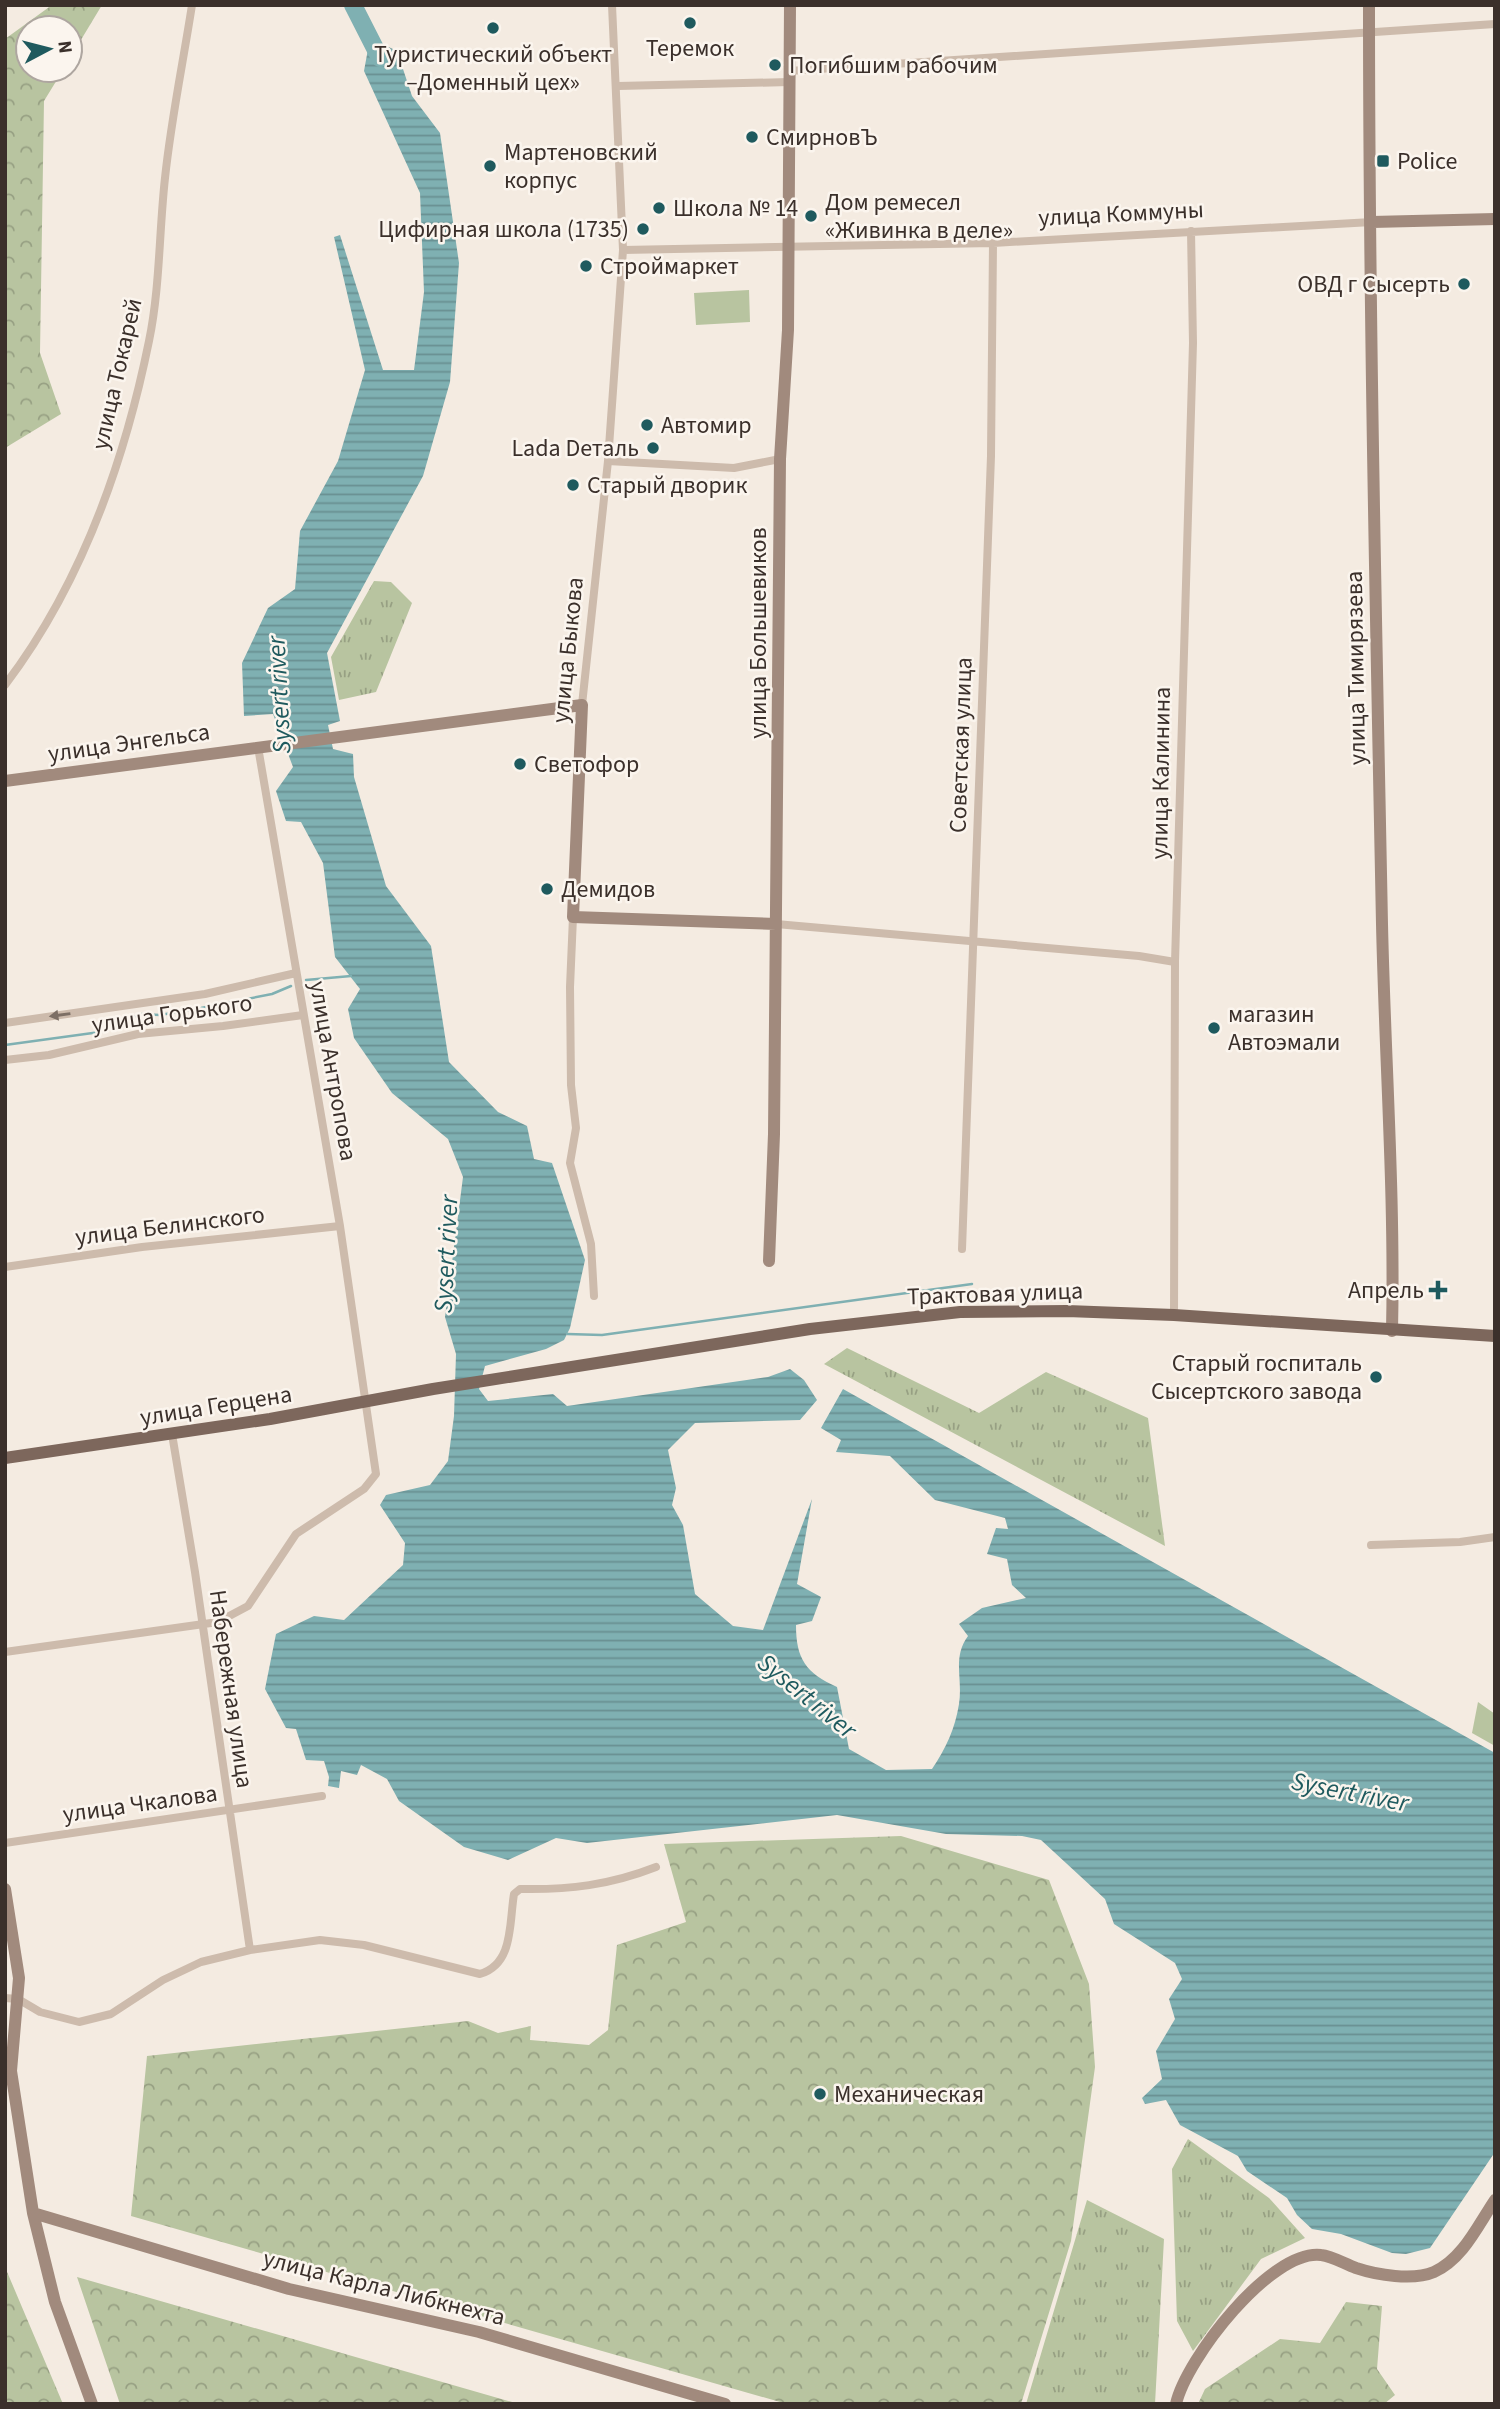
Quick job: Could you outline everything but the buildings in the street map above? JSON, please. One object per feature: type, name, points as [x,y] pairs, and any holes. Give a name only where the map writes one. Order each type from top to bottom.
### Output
[{"type":"main road","name":"Трактовая улица","points":[[433,1389],[500,1381],[799,1331],[960,1312],[1067,1311],[1174,1315],[1495,1336]]},
{"type":"main road","name":"улица Герцена","points":[[5,1458],[365,1403],[433,1389]]},
{"type":"street","name":"улица Токарей","points":[[5,685],[57,610],[92,535],[117,463],[150,340],[165,176],[192,5]]},
{"type":"street","name":"улица Быкова","points":[[594,1296],[591,1244],[570,1163],[576,1128],[571,1085],[570,1015],[582,705],[608,461],[623,250],[618,86],[612,5]]},
{"type":"street","name":"улица Большевиков","points":[[769,1261],[776,924],[780,459],[788,330],[790,5]]},
{"type":"street","name":"улица Тимирязева","points":[[1369,5],[1376,625],[1383,966],[1390,1107],[1392,1331]]},
{"type":"street","points":[[618,86],[1495,24]]},
{"type":"street","name":"улица Коммуны","points":[[623,250],[993,243],[1372,222],[1495,219]]},
{"type":"street","name":"улица Калинина","points":[[1174,1315],[1175,962],[1194,343],[1191,231]]},
{"type":"street","name":"Советская улица","points":[[962,1249],[991,456],[993,243]]},
{"type":"street","points":[[608,461],[734,468],[780,459]]},
{"type":"street","name":"улица Энгельса","points":[[5,781],[582,705]]},
{"type":"street","name":"улица Антропова","points":[[203,1624],[218,1622],[248,1606],[296,1534],[364,1489],[376,1474],[340,1226],[258,747]]},
{"type":"street","points":[[573,917],[776,924],[972,940],[1175,962]]},
{"type":"street","name":"улица Горького","points":[[5,1023],[205,993],[296,973]]},
{"type":"street","name":"улица Горького","points":[[5,1060],[49,1055],[138,1034],[223,1027],[303,1015]]},
{"type":"street","name":"улица Белинского","points":[[5,1267],[142,1247],[340,1226]]},
{"type":"street","name":"Набережная улица","points":[[172,1434],[203,1624],[250,1950]]},
{"type":"street","points":[[1371,1545],[1460,1542],[1495,1537]]},
{"type":"street","points":[[5,1652],[203,1624]]},
{"type":"street","name":"улица Чкалова","points":[[5,1843],[322,1796]]},
{"type":"street","points":[[12,1998],[40,2012],[79,2022],[111,2014],[163,1980],[201,1962],[250,1950],[320,1940],[353,1944],[426,1963],[456,1966],[467,1972],[480,1974],[493,1970],[509,1939],[514,1894],[520,1889],[547,1890],[616,1882],[656,1867]]},
{"type":"street","points":[[5,1889],[19,1978],[12,1998],[10,2071],[33,2213],[55,2302],[92,2404]]},
{"type":"street","points":[[1176,2404],[1185,2381],[1227,2316],[1286,2263],[1301,2257],[1321,2255],[1360,2269],[1403,2276],[1433,2272],[1461,2252],[1495,2200]]},
{"type":"street","name":"улица Карла Либкнехта","points":[[33,2213],[289,2289],[479,2332],[725,2404]]},
{"type":"green space","points":[[52,5],[102,5],[84,35],[84,14],[40,14]]},
{"type":"green space","points":[[14,32],[14,84],[54,84],[44,101],[40,353],[61,414],[5,448],[5,39]]},
{"type":"green space","points":[[749,290],[750,322],[696,325],[694,293]]},
{"type":"green space","points":[[374,581],[391,582],[412,603],[376,692],[339,700],[331,657]]},
{"type":"green space","points":[[847,1348],[979,1413],[1046,1372],[1148,1418],[1165,1546],[824,1364]]},
{"type":"green space","points":[[1478,1702],[1495,1714],[1495,1746],[1472,1733]]},
{"type":"green space","points":[[901,1836],[1049,1880],[1089,1984],[1095,2067],[1071,2241],[1021,2404],[787,2404],[131,2216],[147,2056],[468,2021],[498,2033],[531,2026],[530,2040],[589,2045],[608,2030],[617,1945],[686,1922],[664,1844]]},
{"type":"green space","points":[[1188,2139],[1269,2198],[1305,2238],[1261,2259],[1193,2351],[1177,2321],[1172,2169]]},
{"type":"green space","points":[[1087,2200],[1164,2239],[1155,2404],[1026,2404]]},
{"type":"green space","points":[[5,2267],[63,2404],[5,2404]]},
{"type":"green space","points":[[77,2277],[519,2404],[120,2404]]},
{"type":"green space","points":[[1346,2302],[1382,2306],[1377,2369],[1395,2395],[1384,2404],[1198,2404],[1205,2389],[1280,2339],[1320,2343]]},
{"type":"water","points":[[370,38],[397,51],[412,96],[440,133],[459,263],[450,382],[423,476],[327,653],[340,721],[328,725],[333,749],[353,754],[354,777],[386,886],[431,946],[449,1062],[498,1112],[527,1126],[534,1159],[552,1163],[585,1260],[570,1328],[564,1340],[546,1349],[485,1366],[479,1389],[488,1401],[553,1394],[567,1406],[768,1377],[790,1369],[804,1380],[817,1400],[800,1420],[695,1423],[668,1450],[676,1488],[672,1505],[683,1525],[695,1594],[733,1626],[763,1630],[812,1499],[797,1584],[821,1597],[812,1621],[796,1625],[798,1647],[810,1670],[837,1687],[849,1749],[886,1770],[932,1769],[946,1746],[960,1695],[960,1652],[968,1636],[959,1624],[982,1608],[1026,1598],[1012,1585],[1007,1559],[987,1554],[996,1528],[1008,1529],[1005,1518],[935,1500],[890,1456],[836,1452],[841,1440],[821,1428],[843,1389],[1495,1753],[1495,2152],[1430,2248],[1406,2254],[1392,2253],[1341,2234],[1312,2229],[1297,2215],[1287,2198],[1247,2171],[1238,2156],[1180,2125],[1166,2100],[1145,2104],[1142,2098],[1162,2079],[1156,2051],[1175,2019],[1169,1999],[1182,1979],[1175,1963],[1114,1924],[1105,1899],[1041,1840],[1022,1836],[946,1834],[837,1815],[587,1843],[556,1838],[508,1860],[464,1847],[399,1801],[387,1779],[361,1765],[357,1775],[341,1771],[339,1788],[328,1786],[329,1777],[324,1761],[306,1760],[296,1729],[286,1728],[265,1689],[276,1634],[314,1616],[344,1620],[403,1565],[405,1543],[380,1505],[386,1495],[430,1485],[448,1461],[454,1416],[456,1354],[445,1317],[463,1177],[448,1139],[392,1093],[354,1038],[348,1009],[360,989],[335,957],[323,863],[301,822],[286,821],[276,791],[293,767],[273,714],[244,716],[242,663],[268,608],[295,589],[300,531],[338,461],[365,370],[334,237],[340,235],[383,370],[414,370],[424,292],[420,193],[364,71]]},
{"type":"waterway","name":"Sysert river","points":[[353,5],[380,58]]},
{"type":"waterway","points":[[306,980],[351,976]]},
{"type":"waterway","points":[[5,1045],[100,1032],[140,1014],[160,1015],[201,1008],[272,994],[291,986]]},
{"type":"waterway","points":[[567,1334],[602,1335],[972,1284]]},
{"type":"place","name":"Теремок","points":[[690,23]]},
{"type":"place","name":"Туристический объект –Доменный цех»","points":[[493,28]]},
{"type":"place","name":"Погибшим рабочим","points":[[775,65]]},
{"type":"place","name":"СмирновЪ","points":[[752,137]]},
{"type":"place","name":"Police","points":[[1383,161]]},
{"type":"place","name":"Мартеновский корпус","points":[[490,166]]},
{"type":"place","name":"Школа № 14","points":[[659,208]]},
{"type":"place","name":"Дом ремесел «Живинка в деле»","points":[[811,216]]},
{"type":"place","name":"Цифирная школа (1735)","points":[[643,229]]},
{"type":"place","name":"Строймаркет","points":[[586,266]]},
{"type":"place","name":"ОВД г Сысерть","points":[[1464,284]]},
{"type":"place","name":"Автомир","points":[[647,425]]},
{"type":"place","name":"Lada Dеталь","points":[[653,448]]},
{"type":"place","name":"Старый дворик","points":[[573,485]]},
{"type":"place","name":"Светофор","points":[[520,764]]},
{"type":"place","name":"Демидов","points":[[547,889]]},
{"type":"place","name":"магазин Автоэмали","points":[[1214,1028]]},
{"type":"place","name":"Апрель","points":[[1438,1290]]},
{"type":"place","name":"Старый госпиталь Сысертского завода","points":[[1376,1377]]},
{"type":"place","name":"Механическая","points":[[820,2094]]}]
